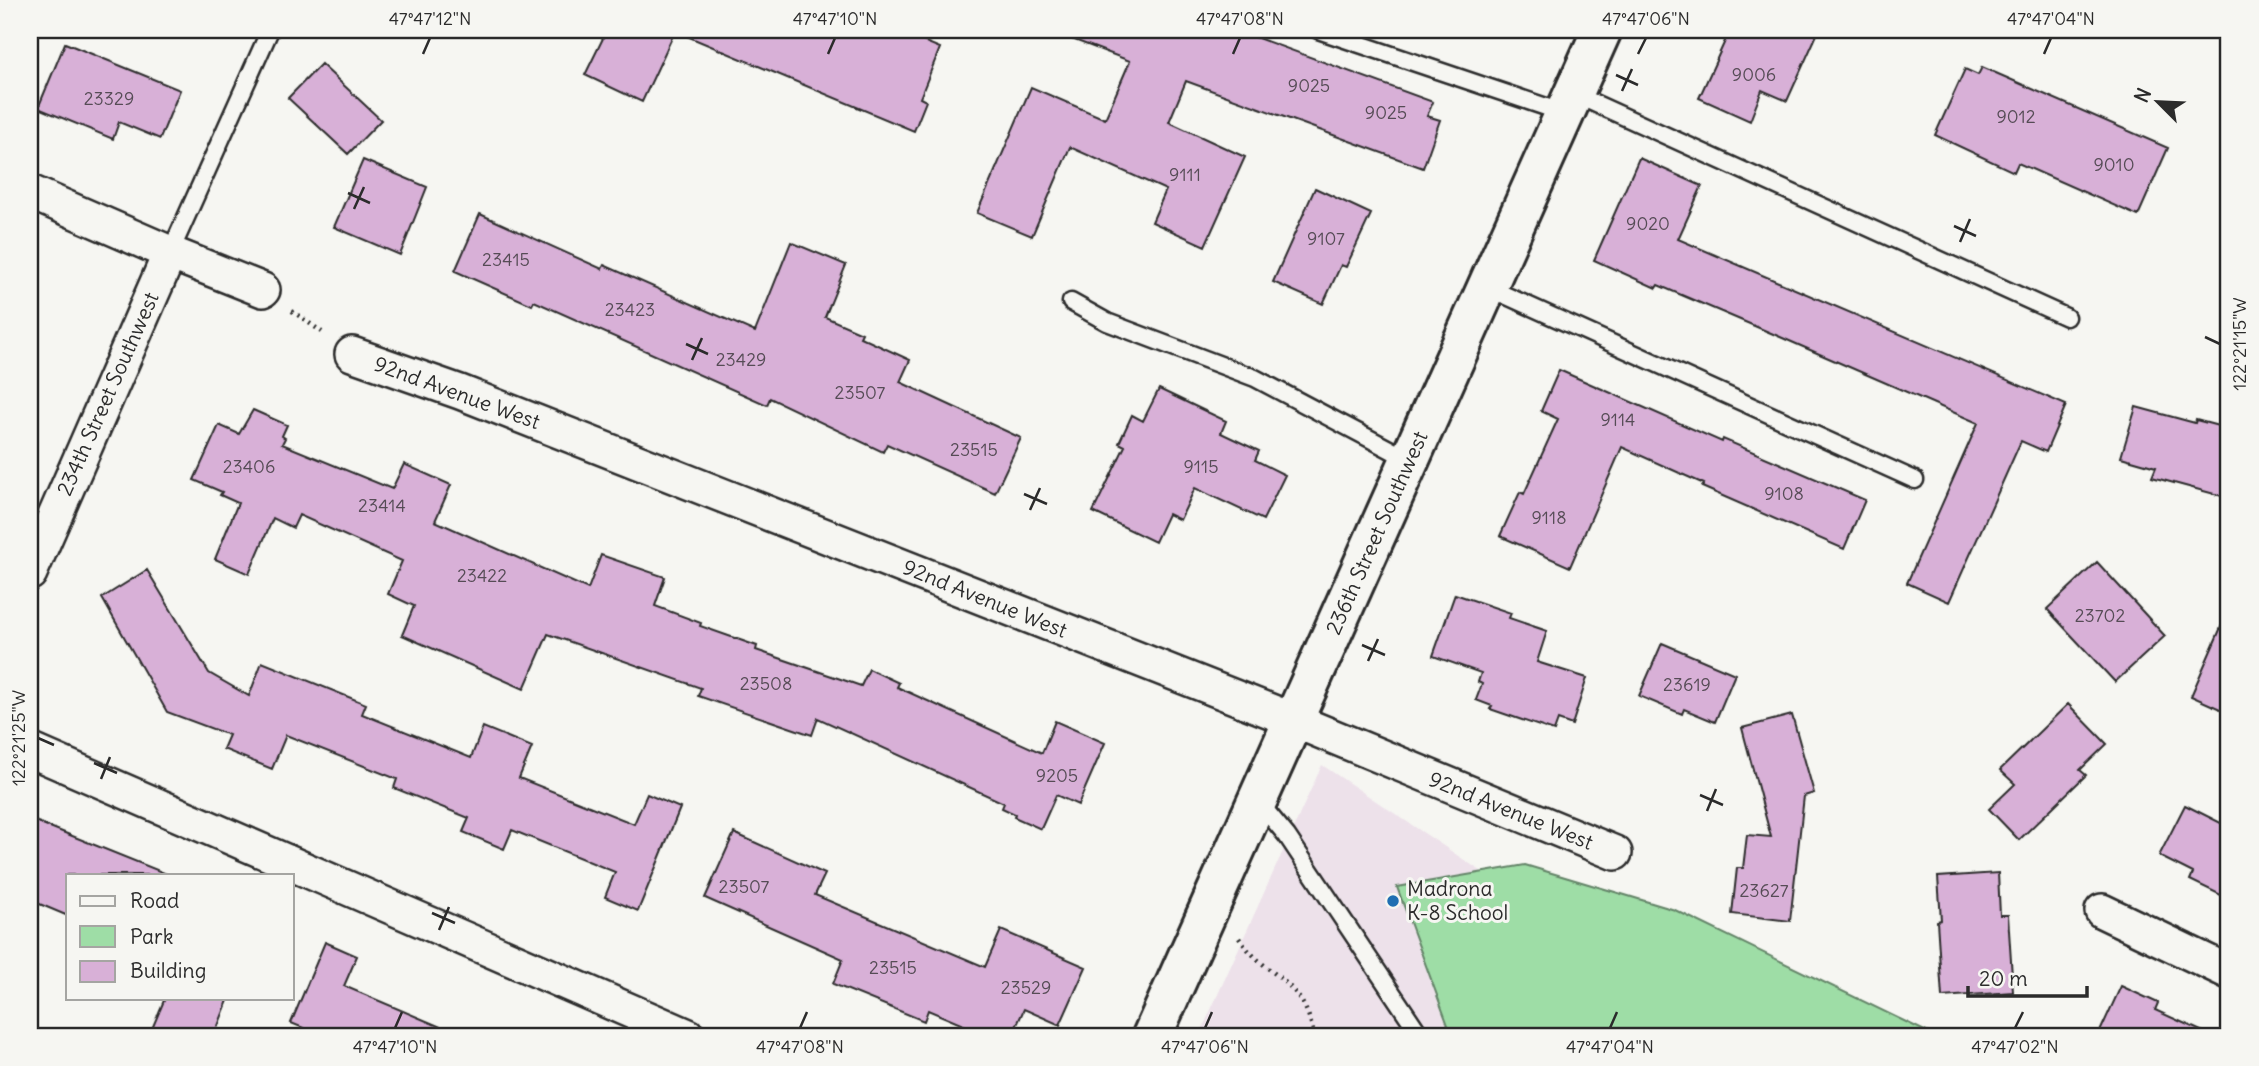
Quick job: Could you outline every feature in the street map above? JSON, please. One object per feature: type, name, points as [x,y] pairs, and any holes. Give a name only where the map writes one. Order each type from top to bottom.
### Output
[{"type":"street","name":"236th Street Southwest","points":[[1152,1036],[1602,30]]},
{"type":"street","points":[[30,192],[262,290]]},
{"type":"street","name":"234th Street Southwest","points":[[30,573],[170,253]]},
{"type":"street","name":"92nd Avenue West","points":[[352,354],[486,402],[1293,720],[1615,853]]},
{"type":"street","points":[[30,750],[688,1036]]},
{"type":"street","points":[[2102,911],[2229,972]]},
{"type":"lane","points":[[170,253],[270,30]]},
{"type":"lane","points":[[1318,30],[1568,103],[2066,317]]},
{"type":"lane","points":[[1487,287],[1915,480]]},
{"type":"lane","points":[[1071,302],[1107,322],[1255,378],[1410,460]]},
{"type":"lane","points":[[1258,801],[1287,836],[1421,1036]]},
{"type":"path","points":[[262,290],[352,354]]},
{"type":"path","points":[[1235,932],[1259,963],[1277,974],[1294,990],[1309,1011],[1314,1036]]},
{"type":"shaded area","name":"Madrona K-8 School","points":[[1322,765],[1728,1036],[1199,1036]]},
{"type":"green space","points":[[1525,865],[1675,910],[1935,1036],[1452,1036],[1397,887]]},
{"type":"building","points":[[607,30],[897,30],[940,48],[920,98],[926,101],[914,131],[675,31],[642,102],[585,75]]},
{"type":"building","points":[[1056,30],[1236,30],[1433,102],[1427,116],[1440,120],[1423,168],[1186,81],[1169,122],[1245,157],[1205,246],[1152,222],[1166,190],[1070,147],[1032,236],[977,213],[1031,87],[1105,119],[1130,61],[1056,33]]},
{"type":"building","points":[[1730,30],[1819,30],[1787,101],[1762,90],[1750,121],[1699,98]]},
{"type":"building","points":[[65,43],[180,90],[160,139],[119,122],[113,139],[38,108]]},
{"type":"building","points":[[321,64],[381,120],[348,154],[288,98]]},
{"type":"building","points":[[1982,67],[2168,148],[2138,216],[2018,163],[2014,172],[1935,135],[1965,69],[1978,75]]},
{"type":"building","points":[[1639,158],[1702,186],[1678,239],[2066,405],[2046,452],[2021,441],[1949,602],[1907,583],[1978,423],[1594,260]]},
{"type":"building","points":[[363,160],[427,187],[400,255],[334,227]]},
{"type":"building","points":[[1315,188],[1371,214],[1346,267],[1341,265],[1323,304],[1273,282]]},
{"type":"building","points":[[480,214],[602,269],[604,265],[755,332],[791,242],[846,265],[825,317],[862,333],[860,337],[910,360],[900,382],[1021,438],[995,493],[887,444],[883,452],[770,398],[767,405],[534,301],[532,305],[455,271]]},
{"type":"building","points":[[1559,370],[1722,442],[1723,439],[1865,500],[1844,549],[1702,487],[1704,484],[1622,447],[1570,567],[1500,536],[1520,492],[1524,494],[1558,419],[1541,411]]},
{"type":"building","points":[[1159,389],[1226,421],[1221,433],[1259,451],[1255,460],[1285,475],[1263,520],[1195,488],[1180,520],[1168,514],[1155,542],[1093,512],[1125,446],[1119,443],[1132,415],[1143,421]]},
{"type":"building","points":[[2136,407],[2195,423],[2196,420],[2226,428],[2221,449],[2229,451],[2229,498],[2152,477],[2156,467],[2121,457]]},
{"type":"building","points":[[253,410],[287,425],[282,444],[392,489],[404,464],[451,485],[435,521],[588,589],[601,555],[665,577],[655,606],[701,623],[700,626],[757,646],[756,650],[861,686],[869,669],[899,683],[897,687],[1042,753],[1055,721],[1105,743],[1078,805],[1056,795],[1041,829],[1014,817],[1015,814],[1002,808],[1004,803],[818,718],[812,735],[698,696],[701,688],[548,634],[524,689],[402,635],[414,606],[388,594],[402,561],[299,515],[293,528],[273,518],[249,574],[215,559],[238,503],[220,495],[222,492],[194,480],[219,425],[239,434]]},
{"type":"building","points":[[2097,562],[2165,636],[2115,682],[2047,609]]},
{"type":"building","points":[[147,570],[209,673],[249,696],[262,662],[366,704],[362,714],[471,758],[483,727],[532,747],[519,778],[634,824],[647,794],[680,808],[638,911],[605,897],[615,872],[512,830],[504,849],[463,832],[469,818],[394,788],[397,779],[286,735],[272,769],[223,749],[229,735],[167,712],[102,598]]},
{"type":"building","points":[[1455,594],[1511,613],[1509,618],[1547,631],[1537,662],[1587,678],[1572,725],[1558,720],[1554,731],[1490,709],[1492,706],[1476,700],[1482,684],[1478,682],[1481,673],[1433,656]]},
{"type":"building","points":[[2229,609],[2229,713],[2191,696]]},
{"type":"building","points":[[1662,643],[1735,674],[1715,722],[1684,709],[1682,714],[1639,696]]},
{"type":"building","points":[[2068,704],[2107,744],[2080,770],[2086,775],[2019,840],[1989,809],[2015,784],[2000,770]]},
{"type":"building","points":[[1792,715],[1814,793],[1804,796],[1790,921],[1732,914],[1737,868],[1743,868],[1747,835],[1771,837],[1742,728]]},
{"type":"building","points":[[2185,805],[2229,827],[2229,899],[2190,880],[2193,873],[2159,856]]},
{"type":"building","points":[[30,819],[167,874],[66,874],[66,915],[30,900]]},
{"type":"building","points":[[734,833],[825,874],[815,895],[985,967],[1001,930],[1086,967],[1060,1025],[1024,1009],[1012,1036],[989,1036],[928,1010],[924,1021],[833,984],[843,959],[705,898]]},
{"type":"building","points":[[1998,873],[2000,915],[2008,915],[2013,992],[1942,997],[1937,921],[1941,920],[1938,877]]},
{"type":"building","points":[[325,942],[357,956],[344,986],[462,1036],[323,1036],[291,1023]]},
{"type":"building","points":[[2121,986],[2158,1003],[2155,1010],[2212,1036],[2098,1036]]},
{"type":"building","points":[[164,1000],[228,1000],[214,1036],[149,1036]]},
{"type":"place","name":"Madrona K-8 School","points":[[1393,901]]}]
